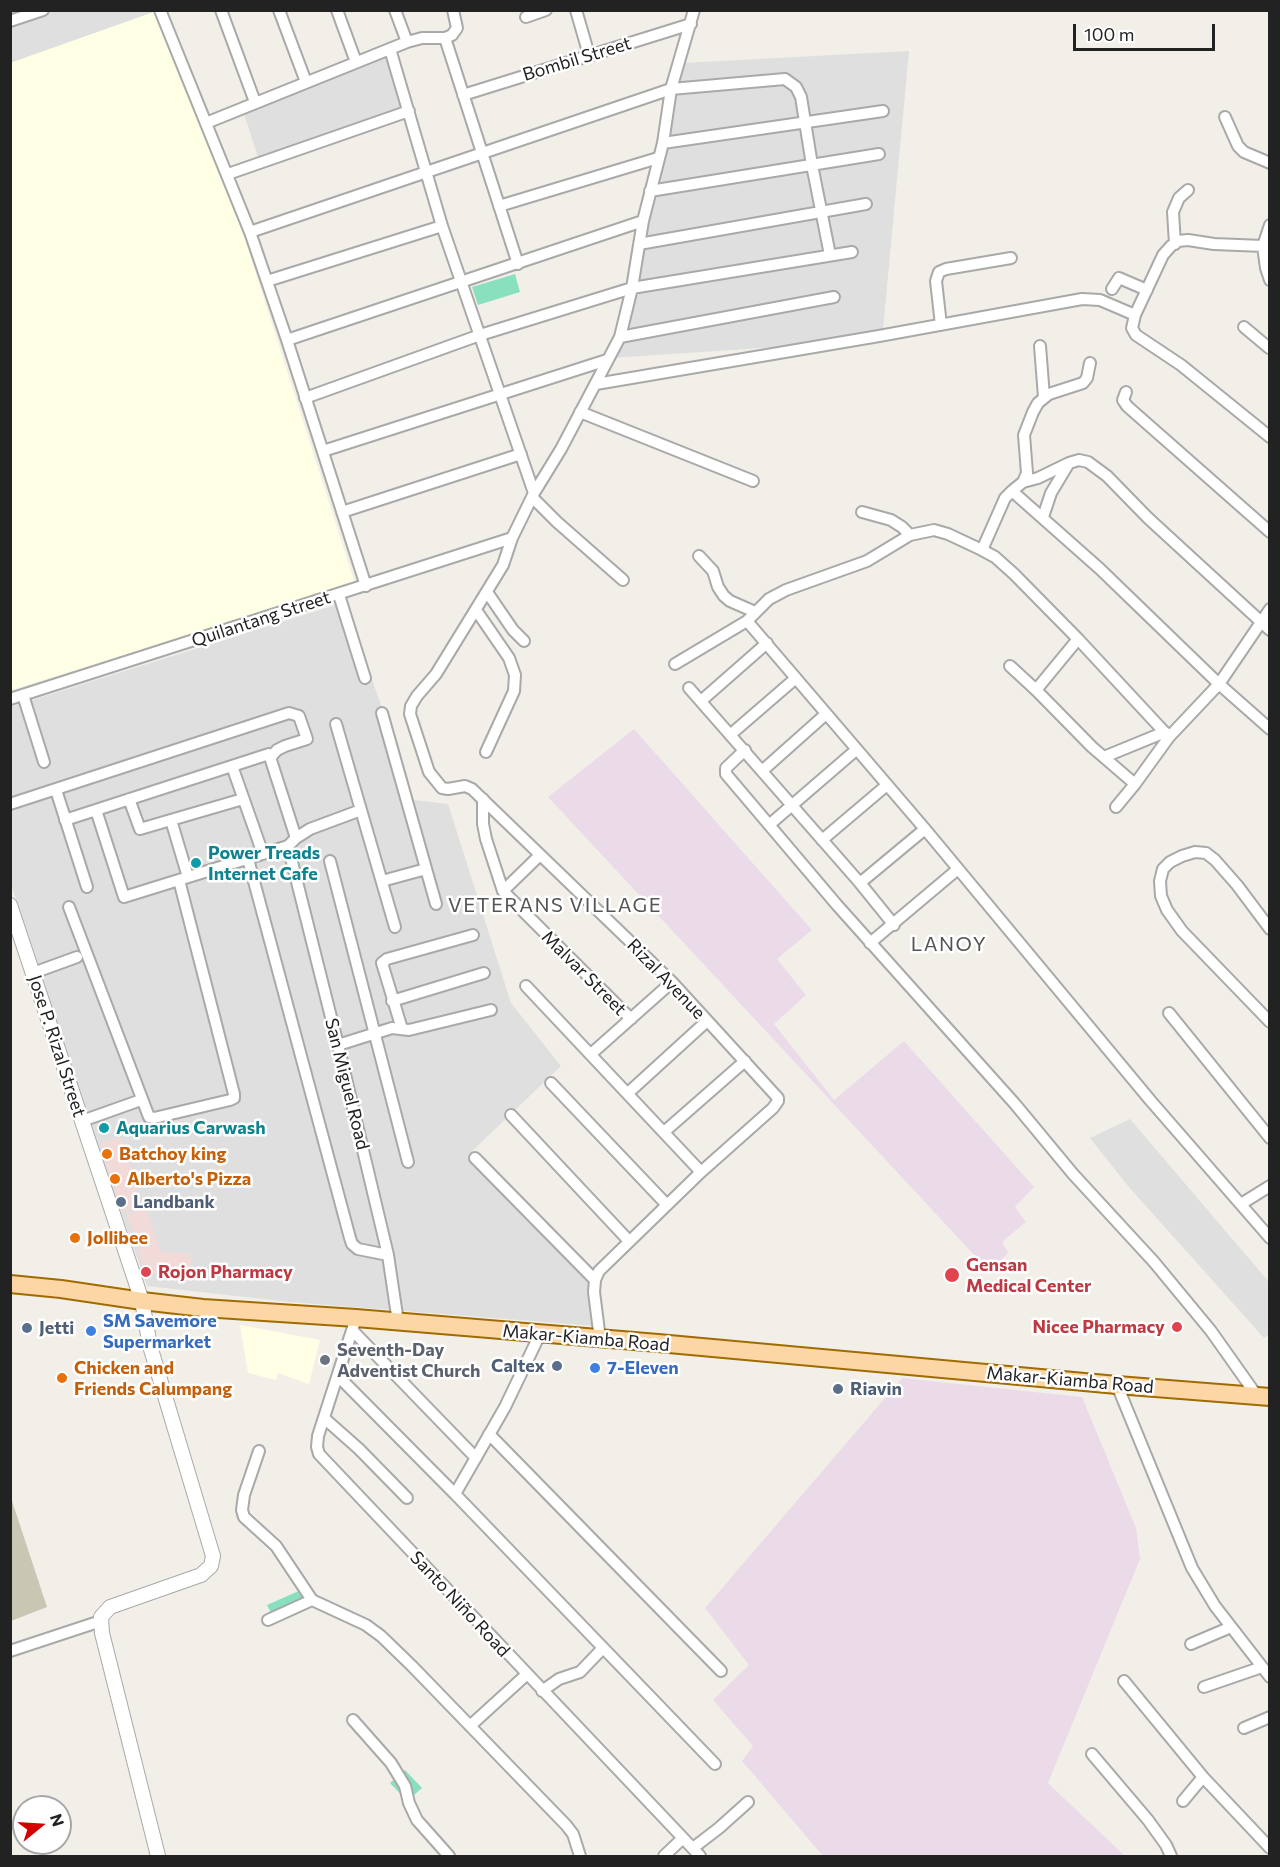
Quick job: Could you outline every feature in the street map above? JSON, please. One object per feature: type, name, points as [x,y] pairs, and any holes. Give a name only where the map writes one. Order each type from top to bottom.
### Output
[{"type":"main road","name":"Makar-Kiamba Road","points":[[10,1284],[355,1324],[398,1322],[1263,1397]]},
{"type":"street","points":[[10,21],[43,10]]},
{"type":"street","points":[[160,10],[250,232],[288,340],[366,586]]},
{"type":"street","points":[[221,10],[255,102]]},
{"type":"street","points":[[279,10],[306,82]]},
{"type":"street","points":[[337,10],[356,62]]},
{"type":"street","points":[[395,10],[407,42]]},
{"type":"street","points":[[207,123],[407,42],[422,38],[445,38],[452,35],[457,28],[453,10]]},
{"type":"street","points":[[526,17],[546,10]]},
{"type":"street","points":[[576,10],[589,55]]},
{"type":"street","points":[[486,752],[514,691],[515,675],[509,658],[476,610],[502,565],[533,495],[621,337],[643,221],[663,143],[670,89],[694,10]]},
{"type":"street","name":"Bombil Street","points":[[463,94],[691,24]]},
{"type":"street","points":[[445,38],[518,264]]},
{"type":"street","points":[[390,49],[442,226],[501,393],[533,495],[557,522],[623,580]]},
{"type":"street","points":[[250,232],[670,89],[785,79],[796,87],[801,97],[830,255]]},
{"type":"street","points":[[228,174],[409,111]]},
{"type":"street","points":[[663,143],[883,111]]},
{"type":"street","points":[[1225,117],[1244,152],[1269,163]]},
{"type":"street","points":[[650,191],[879,154]]},
{"type":"street","points":[[499,206],[658,158]]},
{"type":"street","points":[[1175,244],[1173,212],[1179,198],[1188,190]]},
{"type":"street","points":[[639,244],[866,204]]},
{"type":"street","points":[[288,340],[643,221]]},
{"type":"street","points":[[1269,225],[1266,245],[1266,268],[1269,280]]},
{"type":"street","points":[[267,281],[442,226]]},
{"type":"street","points":[[1266,245],[1214,244],[1188,240],[1175,244],[1163,255],[1135,315],[1132,328],[1136,335],[1181,365],[1269,437]]},
{"type":"street","points":[[305,398],[480,335],[632,288],[852,252]]},
{"type":"street","points":[[941,325],[936,281],[939,272],[1011,258]]},
{"type":"street","points":[[1112,289],[1119,278],[1147,291]]},
{"type":"street","points":[[621,337],[834,297]]},
{"type":"street","points":[[596,384],[1082,299],[1100,300],[1135,315]]},
{"type":"street","points":[[1244,327],[1269,348]]},
{"type":"street","points":[[1040,346],[1044,397]]},
{"type":"street","points":[[323,451],[607,360]]},
{"type":"street","points":[[1023,482],[1027,473],[1024,435],[1038,403],[1058,390],[1083,383],[1087,378],[1090,363]]},
{"type":"street","points":[[1126,392],[1123,400],[1127,406],[1269,532]]},
{"type":"street","points":[[580,412],[753,481]]},
{"type":"street","points":[[342,512],[521,454]]},
{"type":"street","points":[[982,550],[1005,498],[1012,491],[1023,482],[1038,478],[1069,463],[1079,460],[1088,462],[1107,476],[1148,518],[1269,630]]},
{"type":"street","points":[[1043,517],[1050,493],[1069,463]]},
{"type":"street","points":[[1012,491],[1100,569],[1269,729]]},
{"type":"street","points":[[862,512],[891,520],[910,535]]},
{"type":"street","points":[[675,664],[747,621],[769,599],[786,590],[867,561],[910,535],[934,530],[995,557],[1078,639],[1167,734]]},
{"type":"street","name":"Quilantang Street","points":[[10,699],[512,538]]},
{"type":"street","points":[[699,556],[713,571],[718,587],[724,596],[755,612]]},
{"type":"street","points":[[487,592],[513,630],[524,641]]},
{"type":"street","points":[[339,595],[365,678]]},
{"type":"street","points":[[1116,807],[1135,784],[1167,734],[1219,684],[1269,609]]},
{"type":"street","name":"Rizal Avenue","points":[[476,610],[436,674],[411,706],[410,714],[429,772],[442,788],[465,786],[472,789],[672,982],[778,1098],[774,1108],[701,1172]]},
{"type":"street","points":[[747,621],[1269,1238]]},
{"type":"street","points":[[1036,690],[1078,639]]},
{"type":"street","points":[[701,701],[767,643]]},
{"type":"street","points":[[1010,666],[1065,721],[1135,784]]},
{"type":"street","points":[[730,735],[796,678]]},
{"type":"street","points":[[689,688],[894,925]]},
{"type":"street","points":[[23,695],[44,762]]},
{"type":"street","points":[[10,804],[290,713],[299,716],[308,739],[277,750],[270,758]]},
{"type":"street","points":[[382,713],[436,904]]},
{"type":"street","points":[[762,771],[826,714]]},
{"type":"street","points":[[336,724],[395,927]]},
{"type":"street","points":[[1104,757],[1167,734]]},
{"type":"street","points":[[745,750],[726,768],[725,772],[870,943],[1015,1104],[1072,1174],[1154,1262],[1263,1397]]},
{"type":"street","points":[[769,825],[856,750]]},
{"type":"street","points":[[65,820],[269,754],[296,838]]},
{"type":"street","points":[[232,766],[263,854]]},
{"type":"street","points":[[822,840],[887,785]]},
{"type":"street","points":[[56,790],[87,887]]},
{"type":"street","points":[[129,799],[140,829],[243,799]]},
{"type":"street","name":"Malvar Street","points":[[483,800],[483,824],[486,839],[502,891],[630,1019]]},
{"type":"street","points":[[96,810],[124,897],[288,846],[310,829],[361,810]]},
{"type":"street","points":[[69,907],[147,1114],[152,1119],[234,1098],[171,820]]},
{"type":"street","points":[[860,883],[925,829]]},
{"type":"street","name":"San Miguel Road","points":[[288,846],[388,1256],[398,1322]]},
{"type":"street","points":[[1269,929],[1237,885],[1215,860],[1206,854],[1196,852],[1182,856],[1170,862],[1163,869],[1160,881],[1161,896],[1167,910],[1182,932],[1269,1022]]},
{"type":"street","points":[[502,891],[540,855]]},
{"type":"street","points":[[248,859],[352,1244],[358,1249],[388,1256]]},
{"type":"street","points":[[330,861],[408,1162]]},
{"type":"street","points":[[382,881],[426,869]]},
{"type":"street","points":[[870,943],[958,869]]},
{"type":"street","name":"Jose P. Rizal Street","points":[[10,905],[15,933],[33,973],[142,1301],[150,1346],[213,1556],[212,1566],[201,1575],[111,1607],[103,1614],[101,1621]]},
{"type":"street","points":[[402,1029],[392,1001],[383,961],[473,936]]},
{"type":"street","points":[[33,973],[77,957]]},
{"type":"street","points":[[392,1001],[484,973]]},
{"type":"street","points":[[591,1054],[672,982]]},
{"type":"street","points":[[526,986],[701,1172],[606,1263],[595,1280],[594,1292],[600,1339]]},
{"type":"street","points":[[338,1045],[395,1028],[409,1030],[491,1010]]},
{"type":"street","points":[[1169,1013],[1269,1138]]},
{"type":"street","points":[[628,1093],[708,1021]]},
{"type":"street","points":[[664,1132],[746,1061]]},
{"type":"street","points":[[551,1083],[667,1205]]},
{"type":"street","points":[[82,1120],[141,1100]]},
{"type":"street","points":[[511,1115],[629,1240]]},
{"type":"street","points":[[475,1158],[595,1280]]},
{"type":"street","points":[[1241,1204],[1269,1186]]},
{"type":"street","points":[[355,1324],[476,1458]]},
{"type":"street","name":"Santo Niño Road","points":[[355,1324],[324,1418],[317,1447],[322,1460],[696,1852]]},
{"type":"street","points":[[455,1494],[505,1407],[540,1334]]},
{"type":"street","points":[[338,1376],[715,1764]]},
{"type":"street","points":[[1117,1385],[1192,1568],[1215,1606],[1269,1677]]},
{"type":"street","points":[[324,1418],[359,1449],[407,1498]]},
{"type":"street","points":[[489,1434],[722,1671]]},
{"type":"street","points":[[259,1451],[244,1495],[243,1513],[249,1522],[276,1546],[312,1600],[366,1625],[412,1666],[566,1825],[573,1834],[580,1857]]},
{"type":"street","points":[[268,1620],[312,1600]]},
{"type":"street","points":[[10,1652],[101,1621],[102,1633],[158,1857]]},
{"type":"street","points":[[1191,1644],[1231,1627]]},
{"type":"street","points":[[542,1691],[559,1679],[580,1671],[603,1648]]},
{"type":"street","points":[[1203,1687],[1262,1667]]},
{"type":"street","points":[[470,1726],[526,1675]]},
{"type":"street","points":[[1124,1681],[1203,1777],[1269,1848]]},
{"type":"street","points":[[1244,1728],[1269,1717]]},
{"type":"street","points":[[353,1720],[391,1763],[405,1786],[409,1803],[417,1820],[449,1857]]},
{"type":"street","points":[[1092,1754],[1148,1820],[1166,1845],[1171,1857]]},
{"type":"street","points":[[1183,1801],[1203,1777]]},
{"type":"street","points":[[696,1852],[748,1802]]},
{"type":"street","points":[[664,1857],[683,1838]]},
{"type":"shaded area","points":[[154,10],[154,12],[11,63],[10,11]]},
{"type":"shaded area","points":[[154,12],[243,233],[355,584],[11,690],[10,63]]},
{"type":"shaded area","points":[[909,51],[882,340],[611,358],[683,63]]},
{"type":"shaded area","points":[[388,53],[405,109],[258,157],[243,111]]},
{"type":"shaded area","points":[[345,602],[414,800],[448,804],[511,1003],[561,1066],[468,1155],[590,1280],[595,1326],[290,1302],[147,1286],[97,1143],[11,884],[10,707]]},
{"type":"shaded area","points":[[634,729],[812,930],[777,959],[806,995],[774,1024],[834,1100],[904,1041],[1034,1187],[1015,1207],[1026,1222],[1002,1242],[1008,1253],[990,1272],[548,797]]},
{"type":"shaded area","points":[[1130,1119],[1269,1282],[1269,1334],[1264,1338],[1128,1186],[1090,1138]]},
{"type":"shaded area","points":[[120,1137],[142,1205],[122,1212],[100,1144]]},
{"type":"shaded area","points":[[145,1208],[161,1252],[189,1253],[195,1277],[145,1272],[127,1214]]},
{"type":"shaded area","points":[[240,1325],[320,1340],[309,1384],[278,1373],[276,1380],[248,1373]]},
{"type":"shaded area","points":[[902,1378],[1082,1397],[1136,1528],[1140,1559],[1048,1783],[1125,1856],[823,1856],[742,1761],[753,1746],[713,1700],[749,1665],[705,1608]]},
{"type":"shaded area","points":[[10,1495],[47,1607],[11,1621],[10,1621]]},
{"type":"green space","points":[[515,274],[520,292],[478,305],[472,287]]},
{"type":"green space","points":[[301,1590],[307,1604],[274,1619],[267,1605]]},
{"type":"green space","points":[[405,1770],[422,1788],[407,1801],[390,1783]]},
{"type":"place","name":"Power Treads Internet Cafe","points":[[196,863]]},
{"type":"place","name":"Aquarius Carwash","points":[[104,1128]]},
{"type":"place","name":"Batchoy king","points":[[107,1154]]},
{"type":"place","name":"Alberto's Pizza","points":[[115,1179]]},
{"type":"place","name":"Landbank","points":[[121,1202]]},
{"type":"place","name":"Jollibee","points":[[75,1238]]},
{"type":"place","name":"Rojon Pharmacy","points":[[146,1272]]},
{"type":"place","name":"Gensan Medical Center","points":[[952,1275]]},
{"type":"place","name":"Nicee Pharmacy","points":[[1177,1327]]},
{"type":"place","name":"Jetti","points":[[27,1328]]},
{"type":"place","name":"SM Savemore Supermarket","points":[[91,1331]]},
{"type":"place","name":"Seventh-Day Adventist Church","points":[[325,1360]]},
{"type":"place","name":"Caltex","points":[[557,1366]]},
{"type":"place","name":"7-Eleven","points":[[595,1368]]},
{"type":"place","name":"Chicken and Friends Calumpang","points":[[62,1378]]},
{"type":"place","name":"Riavin","points":[[838,1389]]},
{"type":"district","name":"VETERANS VILLAGE","points":[[555,905]]},
{"type":"district","name":"LANOY","points":[[949,944]]}]
